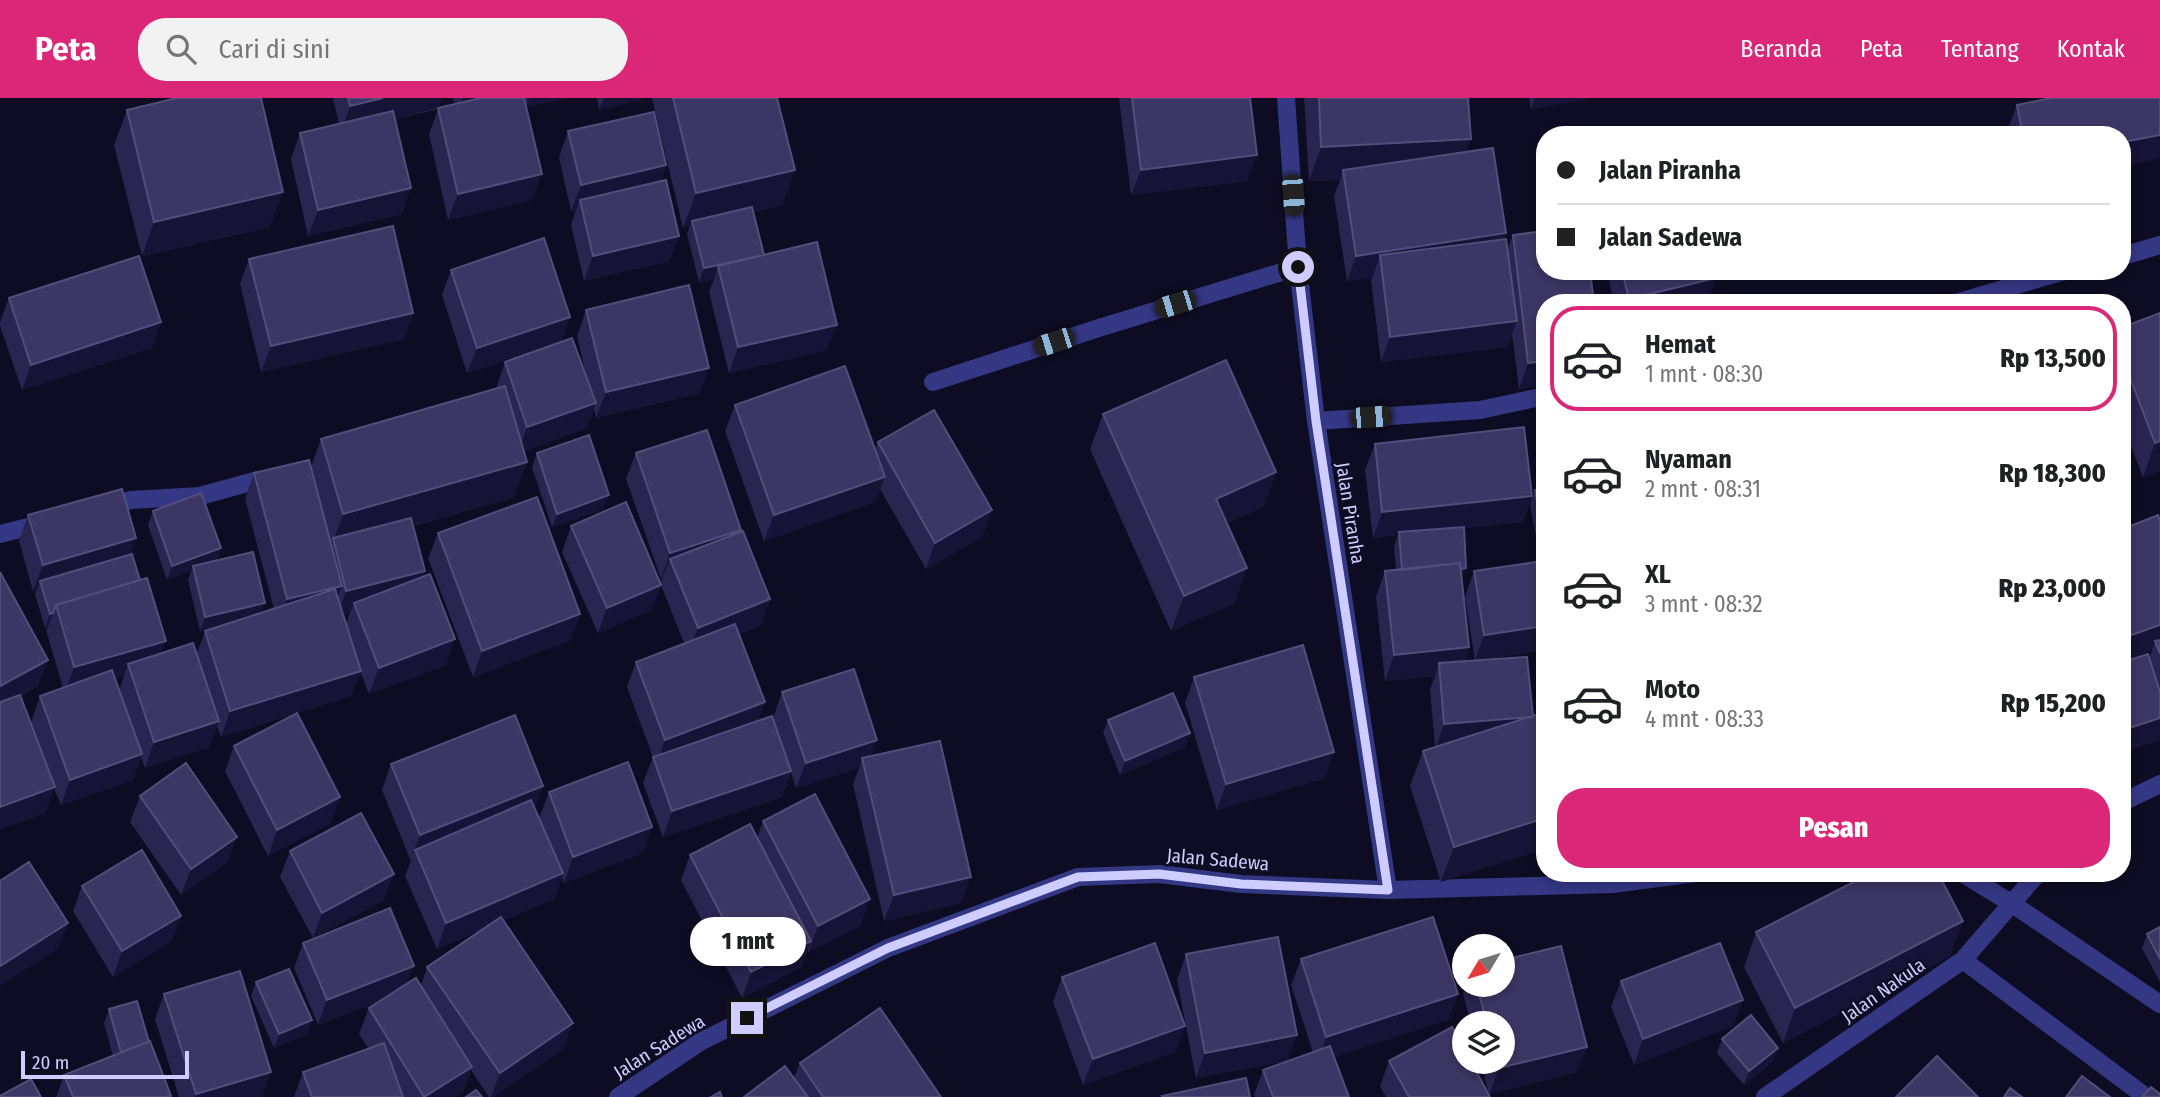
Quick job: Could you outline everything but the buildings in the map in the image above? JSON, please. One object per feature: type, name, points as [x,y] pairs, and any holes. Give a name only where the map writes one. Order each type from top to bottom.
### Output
[{"type":"street","name":"Jalan Piranha","points":[[1286,98],[1298,267],[1316,421],[1388,890]]},
{"type":"street","points":[[2131,254],[2160,246]]},
{"type":"street","points":[[933,382],[1298,267]]},
{"type":"street","points":[[1986,294],[2034,280]]},
{"type":"street","points":[[1316,421],[1480,410],[1536,398]]},
{"type":"street","points":[[93,510],[131,500],[200,496],[258,480]]},
{"type":"street","points":[[0,534],[55,520]]},
{"type":"street","points":[[2131,798],[2160,784]]},
{"type":"street","name":"Jalan Sadewa","points":[[618,1097],[700,1042],[888,948],[1078,877],[1159,874],[1241,884],[1388,890],[1628,882]]},
{"type":"street","points":[[1977,882],[2160,1003]]},
{"type":"street","name":"Jalan Nakula","points":[[1766,1097],[1963,960],[2030,882]]},
{"type":"street","points":[[1963,960],[2146,1097]]},
{"type":"route","points":[[747,1018],[888,948],[1078,877],[1159,874],[1241,884],[1388,890],[1316,421],[1298,267]]}]
